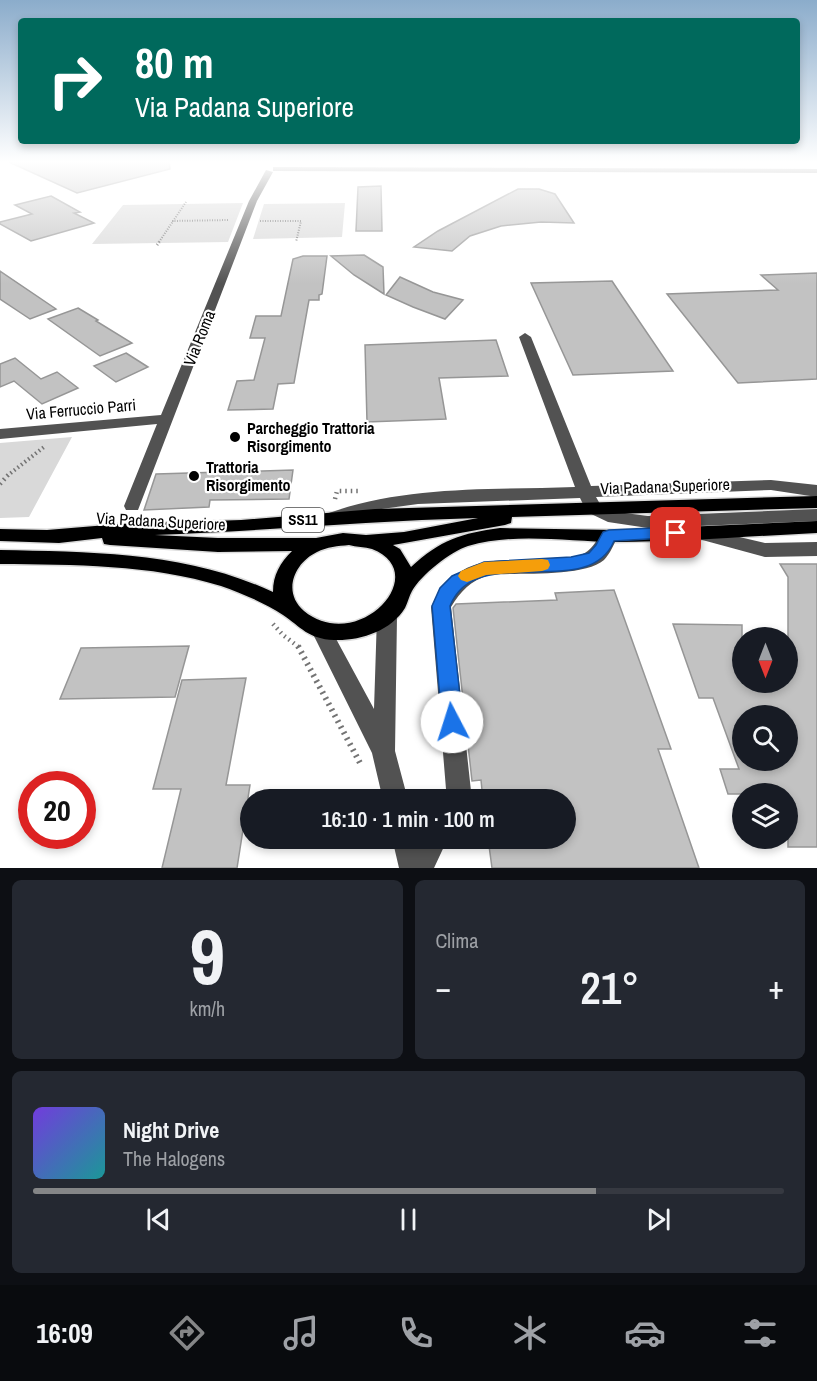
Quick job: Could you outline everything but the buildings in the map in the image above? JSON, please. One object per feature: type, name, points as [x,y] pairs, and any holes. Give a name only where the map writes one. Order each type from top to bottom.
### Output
[{"type":"main road","name":"Via Padana Superiore","points":[[593,508],[817,502]]},
{"type":"main road","name":"SS11","points":[[49,536],[119,530],[241,526],[335,517],[593,508]]},
{"type":"main road","name":"Via Padana Superiore","points":[[0,535],[234,545],[320,543],[349,539],[369,541],[404,538],[558,509]]},
{"type":"main road","points":[[0,557],[114,561],[188,570],[230,582],[289,609],[303,622],[332,632],[356,630],[372,625],[387,616],[400,602],[405,585],[444,550],[473,538],[546,533],[609,536],[817,527]]},
{"type":"main road","name":"Via Padana Superiore","points":[[369,541],[389,550],[396,557],[404,571],[405,585]]},
{"type":"main road","name":"Via Padana Superiore","points":[[289,609],[282,585],[288,569],[299,554],[320,543]]},
{"type":"street","name":"Via Roma","points":[[132,506],[252,203]]},
{"type":"street","points":[[525,337],[584,492],[593,508]]},
{"type":"street","name":"Via Ferruccio Parri","points":[[0,434],[166,419]]},
{"type":"street","points":[[335,517],[365,506],[418,498],[771,485],[817,491]]},
{"type":"street","name":"Via Padana Superiore","points":[[593,508],[614,518],[638,522],[817,515]]},
{"type":"street","points":[[695,532],[765,550],[817,549]]},
{"type":"street","points":[[459,789],[441,606],[447,593],[458,581],[484,568],[571,563],[594,558],[603,548],[609,536]]},
{"type":"street","points":[[383,750],[387,616]]},
{"type":"street","points":[[321,630],[383,750],[393,789]]},
{"type":"street","points":[[408,849],[413,868]]},
{"type":"street","points":[[420,868],[430,849]]},
{"type":"path","points":[[157,245],[186,203]]},
{"type":"path","points":[[172,221],[301,221],[296,242]]},
{"type":"path","points":[[0,484],[11,472],[50,443]]},
{"type":"path","points":[[266,616],[283,635],[301,648],[357,755],[364,774]]},
{"type":"shaded area","points":[[243,203],[228,242],[92,244],[123,205]]},
{"type":"shaded area","points":[[345,203],[342,237],[253,239],[264,204]]},
{"type":"shaded area","points":[[72,437],[29,517],[0,518],[0,443]]},
{"type":"slow traffic","points":[[467,576],[484,568],[542,565]]},
{"type":"place","name":"Parcheggio Trattoria Risorgimento","points":[[235,437]]},
{"type":"place","name":"Trattoria Risorgimento","points":[[194,476]]},
{"type":"route","points":[[452,722],[441,606],[447,593],[458,581],[484,568],[571,563],[594,558],[603,548],[609,536],[676,533]]}]
